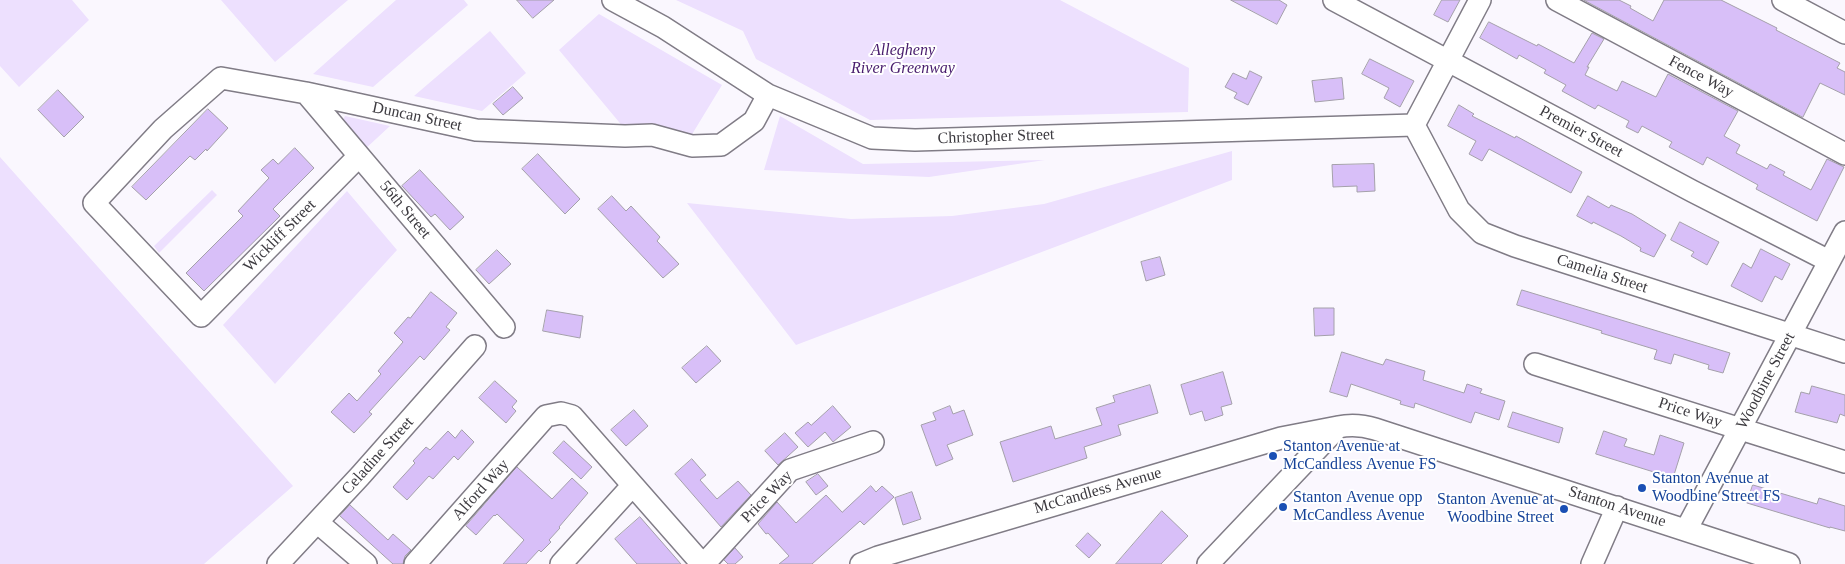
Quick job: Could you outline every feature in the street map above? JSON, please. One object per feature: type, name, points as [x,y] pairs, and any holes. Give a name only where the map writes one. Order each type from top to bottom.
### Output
[{"type":"street","name":"Christopher Street","points":[[613,0],[663,26],[768,95],[872,138],[915,140],[1414,124]]},
{"type":"street","name":"Premier Street","points":[[1334,0],[1692,191],[1829,261]]},
{"type":"street","points":[[1414,124],[1480,0]]},
{"type":"street","name":"Fence Way","points":[[1557,0],[1845,154]]},
{"type":"street","points":[[1783,0],[1845,33]]},
{"type":"street","name":"Duncan Street","points":[[201,316],[94,202],[163,129],[221,78],[306,93],[476,130],[626,136],[652,135],[692,146],[722,145],[754,121],[768,95]]},
{"type":"street","name":"56th Street","points":[[306,93],[504,327]]},
{"type":"street","name":"Camelia Street","points":[[1414,124],[1459,210],[1482,233],[1515,246],[1845,352]]},
{"type":"street","name":"Wickliff Street","points":[[201,316],[359,156]]},
{"type":"street","name":"Woodbine Street","points":[[1686,530],[1845,232]]},
{"type":"street","name":"Celadine Street","points":[[278,564],[475,346]]},
{"type":"street","name":"Price Way","points":[[1535,364],[1845,462]]},
{"type":"street","name":"Alford Way","points":[[415,564],[546,416],[561,413],[572,416],[632,486]]},
{"type":"street","name":"Stanton Avenue","points":[[1338,426],[1360,424],[1789,564]]},
{"type":"street","points":[[1208,564],[1338,426]]},
{"type":"street","name":"McCandless Avenue","points":[[861,564],[878,557],[1281,438],[1338,426]]},
{"type":"street","name":"Price Way","points":[[703,564],[790,470],[873,442]]},
{"type":"street","points":[[561,564],[632,486],[703,564]]},
{"type":"street","points":[[1592,564],[1617,507]]},
{"type":"street","points":[[317,522],[366,564]]},
{"type":"green space","points":[[0,0],[72,0],[89,20],[19,87],[0,66]]},
{"type":"green space","points":[[221,0],[348,0],[275,62]]},
{"type":"green space","points":[[396,0],[464,0],[468,5],[373,87],[313,74]]},
{"type":"green space","name":"Allegheny River Greenway","points":[[676,0],[1060,0],[1189,68],[1188,112],[870,120],[756,59],[743,31]]},
{"type":"green space","points":[[599,14],[722,85],[691,136],[624,128],[559,50]]},
{"type":"green space","points":[[490,31],[526,73],[482,111],[414,96]]},
{"type":"green space","points":[[345,116],[390,126],[363,151],[342,122]]},
{"type":"green space","points":[[780,116],[863,164],[1045,160],[929,177],[764,170]]},
{"type":"green space","points":[[1232,151],[1232,180],[796,345],[687,203],[851,219],[952,216],[1044,204]]},
{"type":"green space","points":[[0,157],[293,486],[204,564],[0,564]]},
{"type":"green space","points":[[212,190],[217,195],[159,253],[154,246]]},
{"type":"green space","points":[[347,191],[397,250],[275,384],[223,325]]},
{"type":"building","points":[[517,0],[554,0],[533,18]]},
{"type":"building","points":[[1231,0],[1279,0],[1287,5],[1277,24]]},
{"type":"building","points":[[1442,0],[1460,0],[1448,22],[1434,15]]},
{"type":"building","points":[[1584,0],[1619,0],[1653,21],[1664,0],[1721,0],[1840,63],[1837,68],[1845,72],[1845,95],[1820,83],[1803,117]]},
{"type":"building","points":[[1489,22],[1574,63],[1592,33],[1604,39],[1587,67],[1589,67],[1585,75],[1617,91],[1622,81],[1656,97],[1668,74],[1738,111],[1724,136],[1740,145],[1736,153],[1767,169],[1770,164],[1785,172],[1783,175],[1811,190],[1827,159],[1844,167],[1817,221],[1756,189],[1758,185],[1707,157],[1703,165],[1669,147],[1672,142],[1642,126],[1638,133],[1626,127],[1629,121],[1598,105],[1595,109],[1562,91],[1566,85],[1544,73],[1546,70],[1519,55],[1517,59],[1480,38]]},
{"type":"building","points":[[1370,59],[1414,81],[1400,107],[1384,98],[1389,88],[1362,74]]},
{"type":"building","points":[[1250,71],[1262,77],[1248,105],[1234,98],[1237,93],[1225,87],[1233,73],[1246,79]]},
{"type":"building","points":[[1342,78],[1344,99],[1315,102],[1312,81]]},
{"type":"building","points":[[513,87],[523,98],[503,115],[493,104]]},
{"type":"building","points":[[58,90],[84,117],[64,137],[38,110]]},
{"type":"building","points":[[1459,105],[1474,114],[1472,116],[1515,138],[1516,136],[1582,172],[1571,193],[1489,149],[1482,161],[1469,154],[1476,141],[1448,126]]},
{"type":"building","points":[[208,109],[228,128],[207,151],[206,149],[195,160],[190,156],[146,200],[132,187]]},
{"type":"building","points":[[295,148],[314,168],[273,209],[280,216],[204,291],[186,273],[243,216],[238,211],[269,178],[261,170],[273,159],[278,164]]},
{"type":"building","points":[[538,154],[580,199],[565,214],[522,169]]},
{"type":"building","points":[[1374,164],[1375,191],[1357,192],[1357,186],[1333,187],[1332,165]]},
{"type":"building","points":[[420,170],[464,217],[450,230],[435,214],[431,217],[402,186]]},
{"type":"building","points":[[612,196],[626,211],[631,206],[660,237],[657,241],[679,264],[663,278],[598,209]]},
{"type":"building","points":[[1588,196],[1609,208],[1611,205],[1632,214],[1666,235],[1654,257],[1640,251],[1641,248],[1621,236],[1577,216]]},
{"type":"building","points":[[1680,222],[1719,242],[1707,265],[1691,256],[1694,252],[1671,240]]},
{"type":"building","points":[[1761,249],[1790,264],[1782,280],[1775,276],[1762,302],[1731,286],[1743,263],[1751,268]]},
{"type":"building","points":[[497,250],[511,264],[489,284],[476,270]]},
{"type":"building","points":[[1160,257],[1165,275],[1146,281],[1141,262]]},
{"type":"building","points":[[1522,290],[1730,353],[1723,373],[1708,369],[1709,365],[1674,354],[1671,364],[1654,359],[1657,350],[1517,305]]},
{"type":"building","points":[[431,292],[457,313],[446,327],[450,330],[424,360],[420,356],[369,412],[372,414],[354,433],[331,412],[349,393],[357,401],[381,374],[378,371],[403,342],[394,333],[408,317],[410,318]]},
{"type":"building","points":[[1314,308],[1334,308],[1334,335],[1315,336]]},
{"type":"building","points":[[547,310],[583,316],[580,338],[543,331]]},
{"type":"building","points":[[707,346],[721,361],[696,383],[682,368]]},
{"type":"building","points":[[1342,352],[1383,365],[1386,359],[1425,371],[1423,380],[1464,393],[1467,384],[1482,389],[1480,393],[1505,401],[1499,420],[1475,412],[1471,423],[1415,403],[1414,408],[1400,404],[1401,401],[1351,384],[1347,397],[1330,392]]},
{"type":"building","points":[[1223,372],[1232,404],[1221,407],[1223,415],[1205,421],[1202,411],[1190,415],[1181,385]]},
{"type":"building","points":[[495,381],[517,401],[512,407],[516,411],[506,423],[479,398]]},
{"type":"building","points":[[1150,385],[1158,413],[1118,425],[1121,435],[1084,447],[1087,458],[1013,482],[1000,442],[1051,426],[1055,439],[1102,425],[1096,408],[1115,402],[1113,396]]},
{"type":"building","points":[[1812,386],[1845,395],[1845,416],[1840,414],[1837,423],[1795,412],[1801,392],[1809,394]]},
{"type":"building","points":[[833,406],[851,427],[833,442],[825,432],[808,447],[795,433],[808,422],[811,425]]},
{"type":"building","points":[[950,406],[953,414],[964,410],[973,435],[947,445],[953,459],[936,466],[921,425],[936,420],[933,413]]},
{"type":"building","points":[[634,410],[648,426],[626,446],[611,430]]},
{"type":"building","points":[[1513,412],[1563,428],[1559,443],[1508,427]]},
{"type":"building","points":[[462,430],[474,442],[458,460],[454,456],[433,479],[429,476],[407,500],[393,487],[415,463],[413,461],[426,447],[430,450],[448,431],[455,438]]},
{"type":"building","points":[[1604,431],[1627,439],[1624,446],[1654,455],[1660,435],[1684,443],[1673,478],[1596,454]]},
{"type":"building","points":[[785,433],[798,447],[778,465],[765,451]]},
{"type":"building","points":[[564,441],[592,467],[581,479],[553,453]]},
{"type":"building","points":[[692,459],[706,475],[700,480],[717,499],[738,481],[751,495],[721,527],[675,474]]},
{"type":"building","points":[[517,467],[552,499],[572,478],[588,493],[549,540],[551,542],[541,552],[539,550],[526,564],[503,564],[524,540],[497,514],[476,535],[466,526]]},
{"type":"building","points":[[818,474],[828,486],[816,495],[806,482]]},
{"type":"building","points":[[1753,485],[1817,504],[1819,498],[1845,506],[1845,531],[1747,503]]},
{"type":"building","points":[[871,486],[876,492],[882,486],[894,497],[864,525],[860,521],[812,564],[779,564],[789,556],[758,524],[777,502],[796,523],[826,495],[842,512]]},
{"type":"building","points":[[912,492],[921,519],[903,525],[895,498]]},
{"type":"building","points":[[350,505],[388,540],[393,534],[411,550],[405,556],[403,564],[393,564],[340,516]]},
{"type":"building","points":[[1162,511],[1188,536],[1161,564],[1116,564]]},
{"type":"building","points":[[640,517],[681,564],[637,564],[615,539]]},
{"type":"building","points":[[1088,533],[1101,545],[1089,558],[1076,546]]},
{"type":"building","points":[[735,548],[743,557],[735,564],[728,564],[724,560]]},
{"type":"place","name":"Stanton Avenue at McCandless Avenue FS","points":[[1273,456]]},
{"type":"place","name":"Stanton Avenue at Woodbine Street FS","points":[[1642,488]]},
{"type":"place","name":"Stanton Avenue opp McCandless Avenue","points":[[1283,507]]},
{"type":"place","name":"Stanton Avenue at Woodbine Street","points":[[1564,509]]}]
